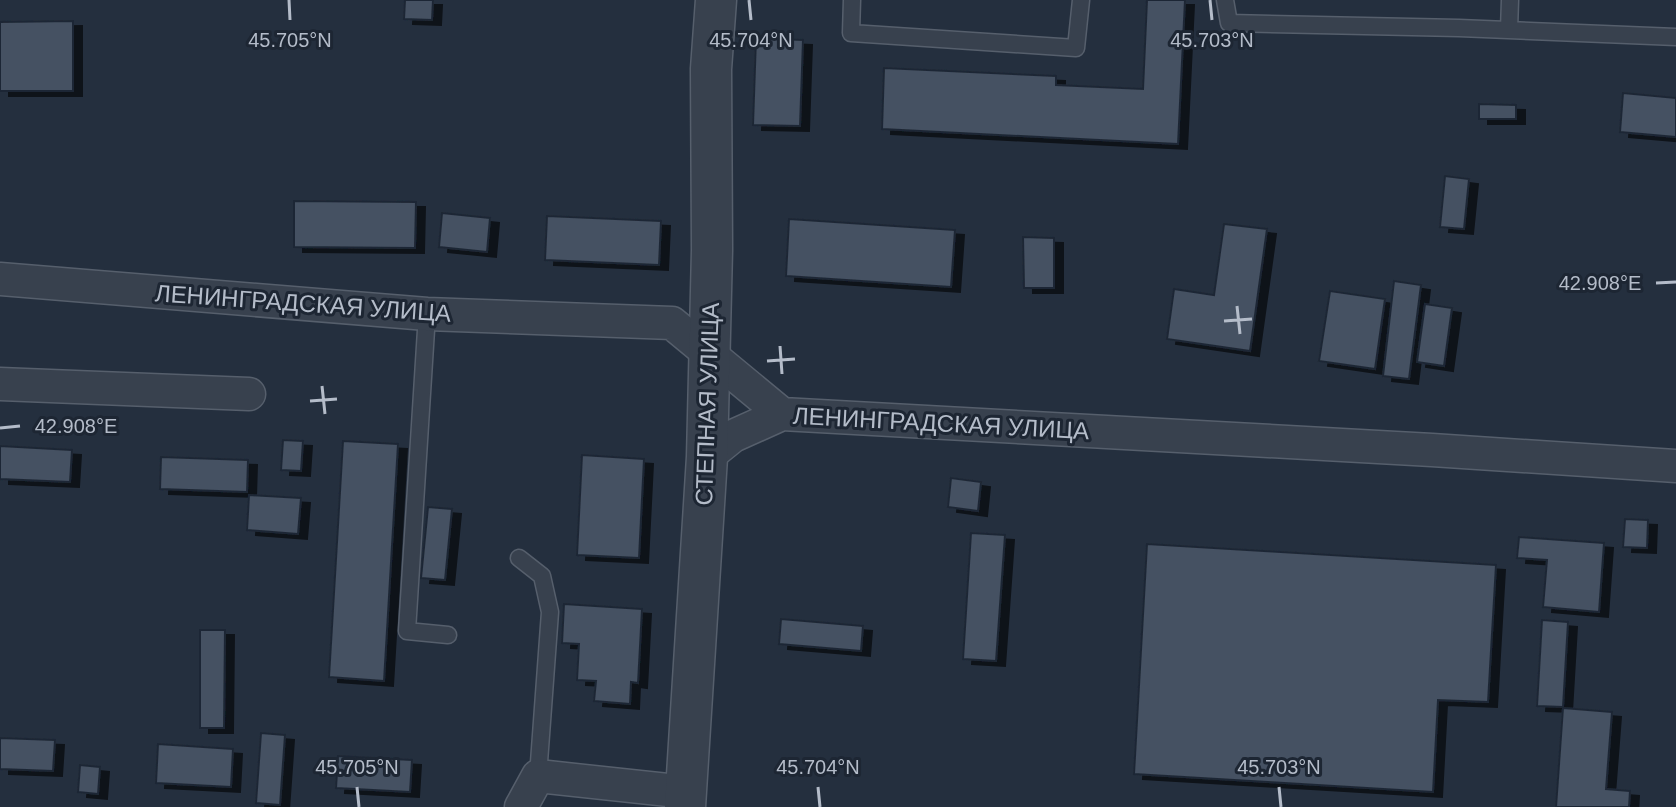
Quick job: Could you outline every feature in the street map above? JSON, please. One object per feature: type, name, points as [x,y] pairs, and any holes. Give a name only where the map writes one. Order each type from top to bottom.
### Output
[{"type":"street","name":"СТЕПНАЯ УЛИЦА","points":[[686,800],[707,457],[712,250],[711,69],[716,0]]},
{"type":"street","name":"ЛЕНИНГРАДСКАЯ УЛИЦА","points":[[0,279],[427,314],[672,323],[782,414],[1676,466]]},
{"type":"street","points":[[0,384],[249,394]]},
{"type":"street","points":[[707,457],[733,436],[782,414]]},
{"type":"street","points":[[521,807],[538,776],[686,800]]},
{"type":"lane","points":[[852,0],[851,33],[1076,48],[1081,0]]},
{"type":"lane","points":[[1225,0],[1229,23],[1676,37]]},
{"type":"lane","points":[[1509,30],[1510,0]]},
{"type":"lane","points":[[427,314],[407,631],[448,635]]},
{"type":"lane","points":[[519,558],[542,576],[550,612],[538,776]]},
{"type":"building","points":[[405,0],[433,0],[432,20],[404,19]]},
{"type":"building","points":[[1147,0],[1185,0],[1178,144],[882,129],[884,68],[1056,76],[1056,85],[1143,89]]},
{"type":"building","points":[[73,21],[73,91],[0,91],[0,22]]},
{"type":"building","points":[[756,38],[803,40],[800,126],[753,125]]},
{"type":"building","points":[[1623,93],[1676,98],[1676,137],[1620,132]]},
{"type":"building","points":[[1479,104],[1516,105],[1516,119],[1479,119]]},
{"type":"building","points":[[1445,176],[1469,179],[1464,229],[1440,227]]},
{"type":"building","points":[[294,201],[416,202],[415,248],[294,247]]},
{"type":"building","points":[[442,213],[490,218],[487,252],[439,247]]},
{"type":"building","points":[[547,216],[661,221],[659,265],[545,260]]},
{"type":"building","points":[[789,219],[955,230],[951,287],[786,276]]},
{"type":"building","points":[[1224,224],[1267,229],[1250,351],[1167,339],[1174,289],[1214,295]]},
{"type":"building","points":[[1023,237],[1054,238],[1054,288],[1024,288]]},
{"type":"building","points":[[1394,281],[1421,285],[1409,379],[1383,376]]},
{"type":"building","points":[[1330,291],[1385,299],[1375,369],[1319,361]]},
{"type":"building","points":[[1425,304],[1452,308],[1444,366],[1417,362]]},
{"type":"building","points":[[283,440],[303,441],[301,471],[281,470]]},
{"type":"building","points":[[343,441],[398,444],[384,681],[329,677]]},
{"type":"building","points":[[0,446],[72,450],[70,482],[0,479]]},
{"type":"building","points":[[582,455],[644,459],[639,558],[577,555]]},
{"type":"building","points":[[161,457],[248,460],[247,492],[160,489]]},
{"type":"building","points":[[951,478],[981,482],[978,511],[948,507]]},
{"type":"building","points":[[249,495],[301,498],[298,534],[247,530]]},
{"type":"building","points":[[428,507],[452,509],[445,580],[421,578]]},
{"type":"building","points":[[1625,519],[1648,520],[1647,548],[1623,547]]},
{"type":"building","points":[[971,533],[1005,535],[996,661],[963,659]]},
{"type":"building","points":[[1519,537],[1604,543],[1599,612],[1543,607],[1547,560],[1517,558]]},
{"type":"building","points":[[1147,544],[1496,565],[1488,702],[1438,700],[1433,792],[1134,774]]},
{"type":"building","points":[[564,604],[642,609],[638,683],[631,682],[630,704],[594,701],[596,681],[577,680],[579,644],[562,643]]},
{"type":"building","points":[[781,619],[863,626],[861,651],[779,644]]},
{"type":"building","points":[[1542,620],[1568,622],[1563,707],[1537,706]]},
{"type":"building","points":[[200,630],[225,630],[224,728],[200,728]]},
{"type":"building","points":[[1563,708],[1612,712],[1606,789],[1630,791],[1629,807],[1556,807]]},
{"type":"building","points":[[261,733],[285,735],[280,805],[256,803]]},
{"type":"building","points":[[0,738],[55,740],[53,771],[0,769]]},
{"type":"building","points":[[158,744],[233,749],[231,787],[156,783]]},
{"type":"building","points":[[338,756],[412,760],[410,792],[336,788]]},
{"type":"building","points":[[80,765],[100,767],[98,794],[78,792]]}]
